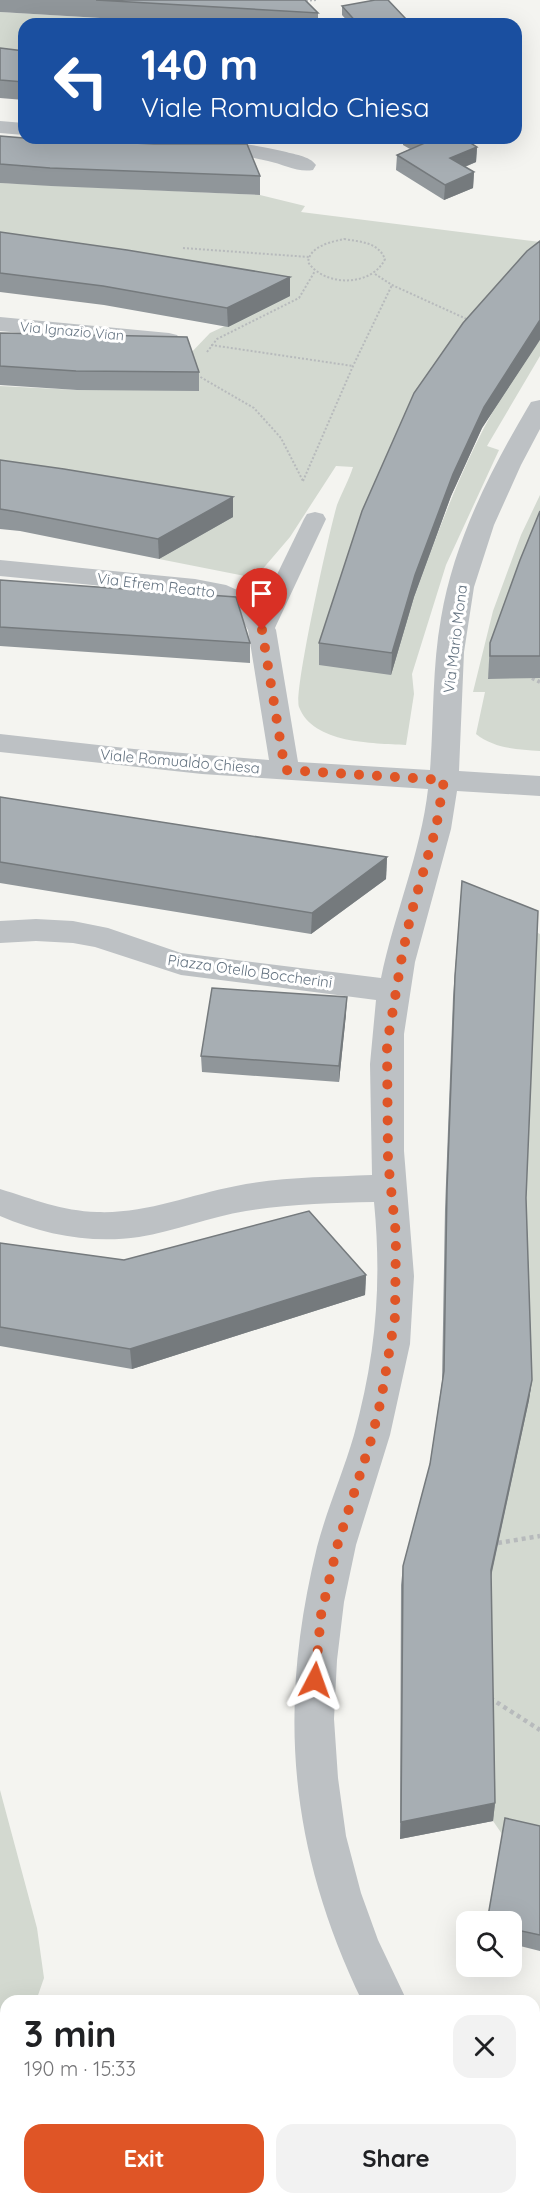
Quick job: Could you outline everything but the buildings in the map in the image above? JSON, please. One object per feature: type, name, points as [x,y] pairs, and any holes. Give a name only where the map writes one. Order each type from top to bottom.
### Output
[{"type":"street","points":[[0,127],[18,128]]},
{"type":"street","points":[[181,144],[236,149],[276,156],[305,165]]},
{"type":"street","name":"Via Ignazio Vian","points":[[0,324],[180,341]]},
{"type":"street","name":"Via Mario Mona","points":[[382,1995],[372,1978],[352,1928],[331,1858],[316,1770],[315,1680],[321,1615],[338,1543],[378,1410],[395,1317],[396,1235],[387,1143],[387,1045],[411,914],[436,828],[444,780],[451,650],[462,580],[494,494],[540,407]]},
{"type":"street","name":"Via Efrem Reatto","points":[[0,568],[207,588],[239,600],[254,615],[262,630],[285,770]]},
{"type":"street","name":"Viale Romualdo Chiesa","points":[[0,743],[135,758],[285,770],[540,786]]},
{"type":"street","name":"Piazza Otello Boccherini","points":[[0,932],[51,929],[74,932],[95,936],[181,963],[396,992]]},
{"type":"street","points":[[0,1202],[57,1222],[99,1227],[140,1223],[250,1197],[390,1188]]},
{"type":"lane","points":[[262,630],[315,519]]},
{"type":"path","points":[[292,3],[318,0]]},
{"type":"path","points":[[344,239],[369,243],[385,255],[386,262],[375,274],[364,278],[344,280],[325,276],[315,271],[309,264],[309,257],[312,250],[331,241],[344,239]]},
{"type":"path","points":[[183,248],[309,257]]},
{"type":"path","points":[[206,354],[217,339],[299,298],[315,271]]},
{"type":"path","points":[[375,274],[392,285],[461,318],[480,324]]},
{"type":"path","points":[[303,481],[352,366],[392,285]]},
{"type":"path","points":[[253,314],[258,317]]},
{"type":"path","points":[[180,341],[352,366]]},
{"type":"path","points":[[193,373],[254,408],[281,438],[303,481]]},
{"type":"path","points":[[303,481],[331,486],[315,519]]},
{"type":"path","points":[[531,678],[540,682]]},
{"type":"path","points":[[498,1543],[540,1536]]},
{"type":"path","points":[[490,1698],[540,1730]]},
{"type":"shaded area","points":[[0,12],[100,18],[18,18],[18,68],[0,66]]},
{"type":"shaded area","points":[[0,183],[260,195],[305,206],[301,212],[540,242],[525,272],[414,597],[439,530],[482,431],[519,369],[540,340],[540,356],[487,446],[499,450],[446,565],[412,674],[414,694],[406,745],[361,742],[330,735],[306,719],[299,707],[301,673],[327,544],[337,505],[353,467],[336,466],[290,537],[255,578],[159,559],[232,517],[0,479],[0,386],[77,390],[188,356],[210,333],[289,296],[0,250]]},
{"type":"shaded area","points":[[540,495],[540,528],[488,678],[540,678],[540,751],[515,749],[491,743],[476,734],[485,692],[473,692],[493,611],[521,535]]},
{"type":"shaded area","points":[[536,932],[540,934],[540,1842],[502,1834],[493,1821],[488,1589],[523,1219]]},
{"type":"shaded area","points":[[0,1790],[37,1928],[44,1978],[38,1995],[0,1995]]},
{"type":"route","points":[[262,630],[285,770],[444,780],[436,828],[411,914],[387,1045],[388,1161],[396,1235],[397,1288],[391,1347],[372,1437],[338,1543],[321,1615],[315,1680]]}]
